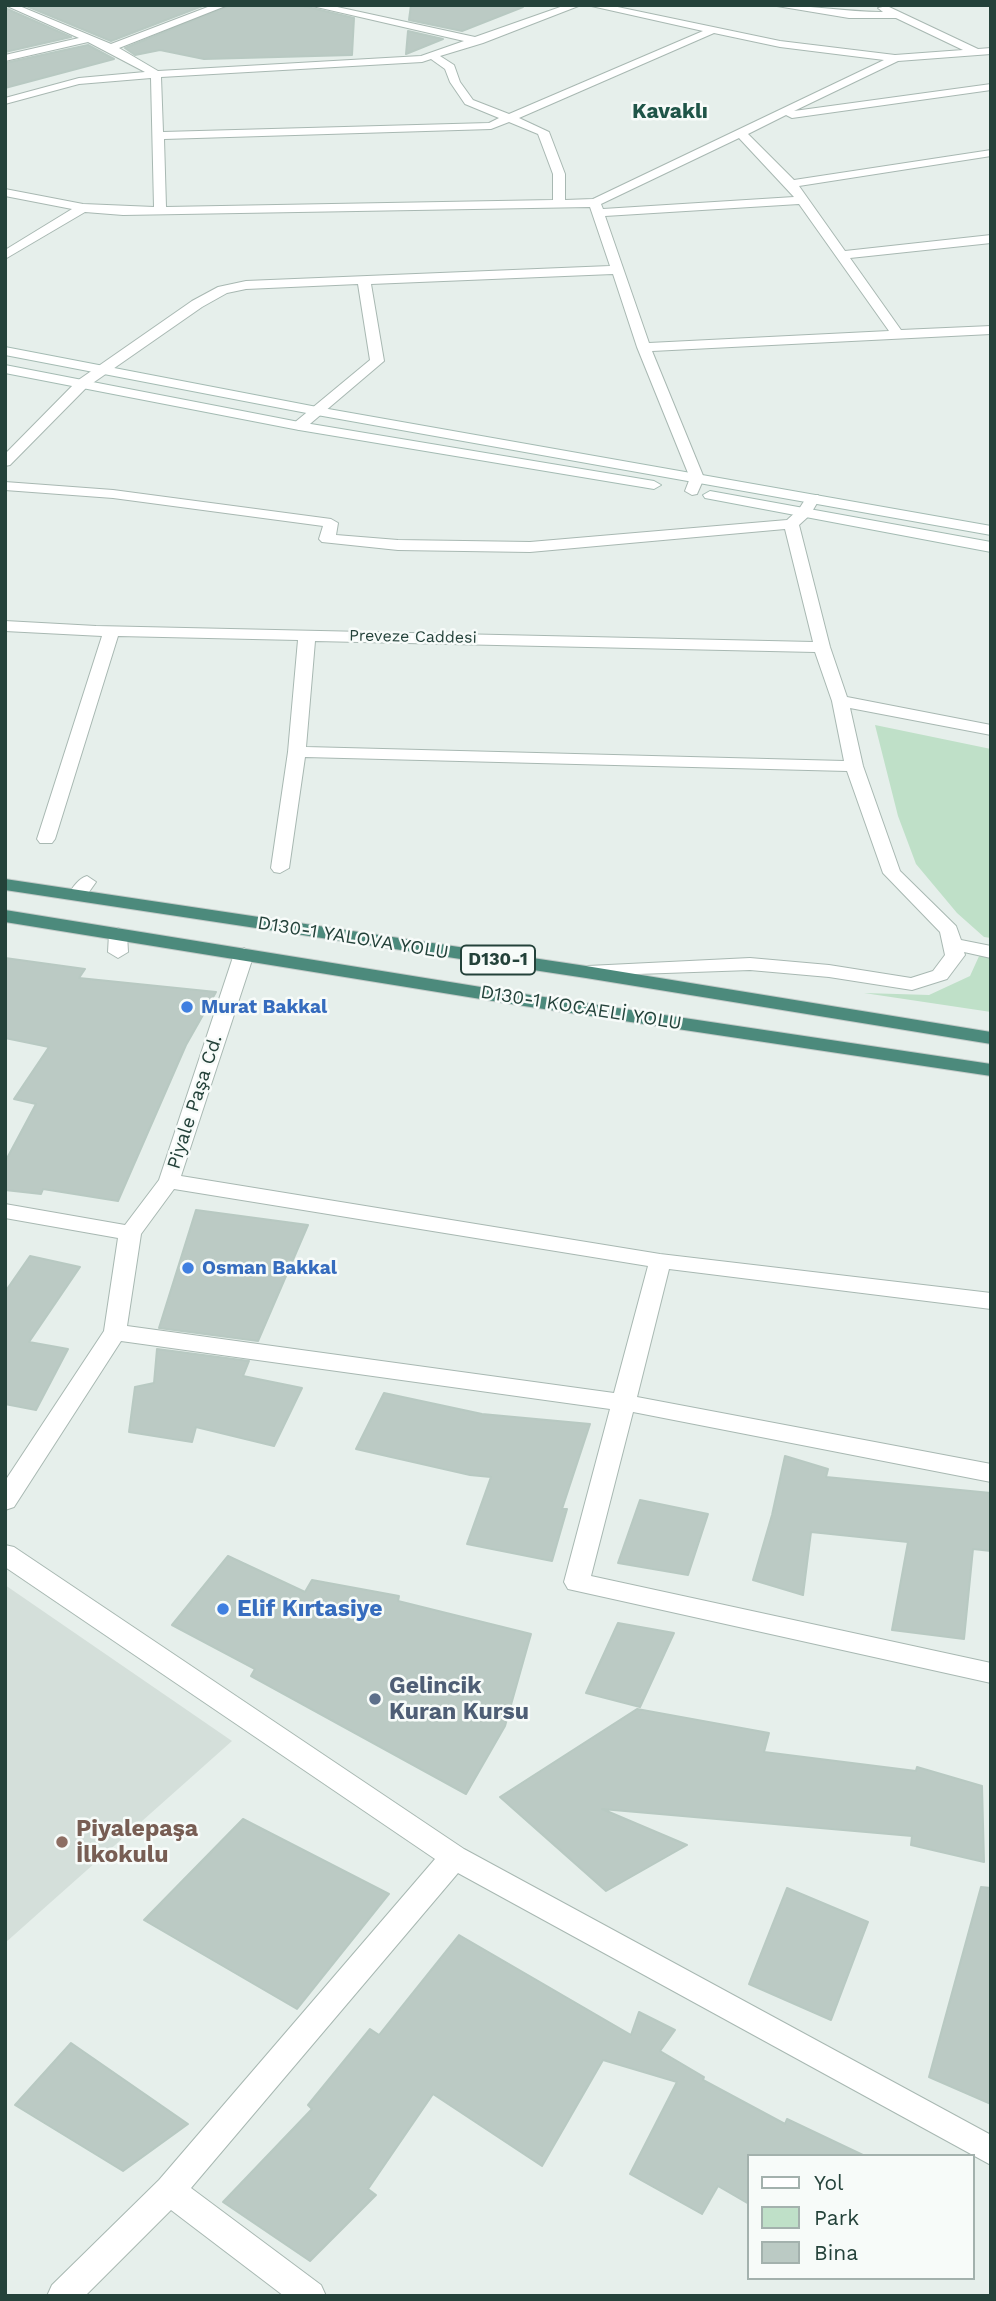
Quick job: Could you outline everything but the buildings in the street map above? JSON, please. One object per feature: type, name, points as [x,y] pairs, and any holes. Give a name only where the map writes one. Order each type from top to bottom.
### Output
[{"type":"highway","name":"D130-1 YALOVA YOLU","points":[[5,884],[82,889],[991,1038]]},
{"type":"highway","name":"D130-1 KOCAELİ YOLU","points":[[5,916],[118,943],[244,954],[524,1000],[991,1070]]},
{"type":"street","points":[[8,5],[111,48],[156,74]]},
{"type":"street","points":[[111,48],[223,5]]},
{"type":"street","points":[[313,5],[479,41]]},
{"type":"street","points":[[5,101],[79,81],[392,61],[433,55],[576,5]]},
{"type":"street","points":[[592,5],[710,32],[841,52],[896,58],[984,56]]},
{"type":"street","points":[[776,5],[849,15],[895,15]]},
{"type":"street","points":[[878,5],[984,56]]},
{"type":"street","points":[[5,19],[32,14]]},
{"type":"street","points":[[158,136],[491,126],[710,32]]},
{"type":"street","points":[[5,58],[89,39]]},
{"type":"street","points":[[433,55],[450,67],[455,82],[469,102],[543,132],[559,174],[559,204]]},
{"type":"street","points":[[596,208],[741,133],[896,58]]},
{"type":"street","points":[[156,74],[160,210]]},
{"type":"street","points":[[772,118],[991,87]]},
{"type":"street","points":[[741,133],[791,184],[898,335]]},
{"type":"street","points":[[791,184],[991,153]]},
{"type":"street","points":[[5,192],[83,208],[160,210],[559,204],[596,208],[803,200]]},
{"type":"street","points":[[5,255],[83,208]]},
{"type":"street","points":[[596,208],[616,270],[695,484]]},
{"type":"street","points":[[841,255],[991,239]]},
{"type":"street","points":[[5,462],[82,384],[197,304],[223,290],[246,285],[616,270]]},
{"type":"street","points":[[299,426],[377,361],[364,280]]},
{"type":"street","points":[[644,347],[991,330]]},
{"type":"street","points":[[5,351],[695,484],[803,511],[991,547]]},
{"type":"street","points":[[5,369],[299,426],[695,484]]},
{"type":"street","points":[[5,486],[113,494],[318,521],[331,523],[327,539],[397,545],[530,547],[803,511],[991,531]]},
{"type":"street","points":[[586,972],[750,964],[829,971],[912,984],[940,975],[954,955],[949,930],[892,873],[854,766],[840,701],[822,647],[803,511]]},
{"type":"street","name":"Preveze Caddesi","points":[[5,626],[112,631],[822,647]]},
{"type":"street","points":[[46,839],[112,631]]},
{"type":"street","points":[[280,868],[297,752],[307,635]]},
{"type":"street","points":[[840,701],[991,730]]},
{"type":"street","points":[[297,752],[854,766]]},
{"type":"street","points":[[952,944],[991,952]]},
{"type":"street","name":"Piyale Paşa Cd.","points":[[5,1501],[115,1332],[130,1233],[169,1181],[244,954]]},
{"type":"street","points":[[169,1181],[660,1261],[991,1301]]},
{"type":"street","points":[[5,1211],[130,1233]]},
{"type":"street","points":[[660,1261],[577,1582],[991,1672]]},
{"type":"street","points":[[115,1332],[622,1402],[991,1473]]},
{"type":"street","points":[[5,1554],[454,1857],[991,2151]]},
{"type":"street","points":[[63,2296],[170,2190],[454,1857]]},
{"type":"street","points":[[170,2190],[310,2296]]},
{"type":"shaded area","name":"Piyalepaşa İlkokulu","points":[[5,1585],[232,1741],[5,1943]]},
{"type":"green space","points":[[875,725],[991,749],[991,938],[984,937],[957,913],[916,864],[898,816]]},
{"type":"green space","points":[[980,954],[991,956],[991,1012],[864,993],[929,995],[970,976]]},
{"type":"place","name":"Murat Bakkal","points":[[187,1007]]},
{"type":"place","name":"Osman Bakkal","points":[[188,1268]]},
{"type":"place","name":"Elif Kırtasiye","points":[[223,1609]]},
{"type":"place","name":"Gelincik Kuran Kursu","points":[[375,1699]]},
{"type":"place","name":"Piyalepaşa İlkokulu","points":[[62,1842]]},
{"type":"district","name":"Kavaklı","points":[[670,112]]}]
